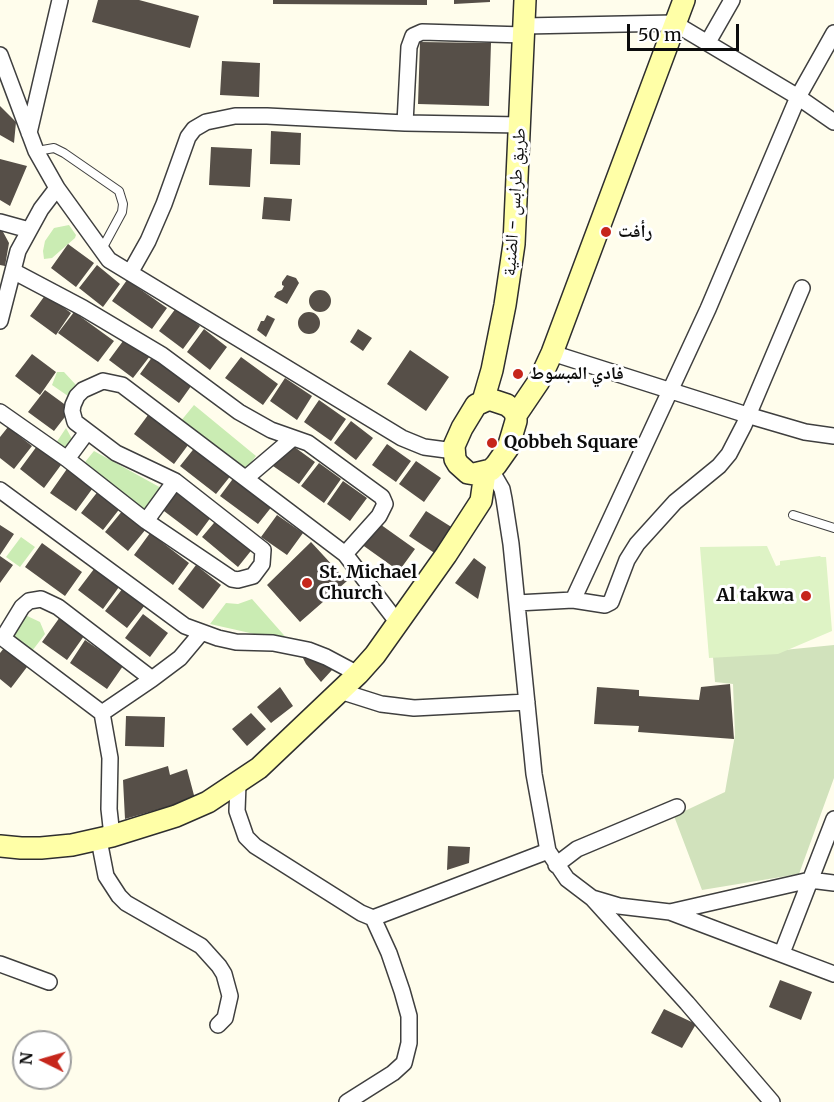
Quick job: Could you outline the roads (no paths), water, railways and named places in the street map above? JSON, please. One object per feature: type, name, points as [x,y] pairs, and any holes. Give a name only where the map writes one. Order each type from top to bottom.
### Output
[{"type":"main road","name":"طريق طرابس - الضنية","points":[[483,401],[492,370],[505,305],[514,244],[525,0]]},
{"type":"main road","points":[[0,846],[41,848],[105,838],[176,816],[208,802],[259,768],[358,674],[398,623],[446,555],[481,501],[488,472],[508,448],[516,415],[539,381],[552,352],[684,0]]},
{"type":"main road","points":[[488,472],[474,474],[462,469],[455,459],[454,451],[457,440],[468,417],[476,405],[489,399],[507,405],[516,415]]},
{"type":"street","points":[[29,133],[60,0]]},
{"type":"street","points":[[708,42],[732,0]]},
{"type":"street","points":[[405,123],[410,39],[417,33],[674,23],[798,97],[834,122]]},
{"type":"street","points":[[573,600],[708,309],[798,97],[834,33]]},
{"type":"street","points":[[0,55],[36,151],[57,188],[101,251],[117,267],[402,438],[424,447],[454,451]]},
{"type":"street","points":[[130,273],[148,241],[164,204],[188,136],[194,129],[206,122],[235,117],[267,116],[405,123],[521,125]]},
{"type":"street","points":[[0,321],[18,251],[41,209],[57,188]]},
{"type":"street","points":[[4,221],[29,230]]},
{"type":"street","points":[[13,271],[83,308],[162,355],[239,412],[271,430],[308,443],[382,498],[385,504],[379,516],[345,554]]},
{"type":"street","points":[[517,603],[573,600],[605,605],[611,602],[627,560],[637,544],[675,502],[719,466],[729,454],[802,288]]},
{"type":"street","points":[[552,352],[747,415],[805,432],[834,436]]},
{"type":"street","points":[[0,412],[67,459],[146,521],[232,579],[253,576],[264,557],[263,550],[176,481],[116,453],[75,422],[72,411],[76,396],[83,390],[102,381],[122,385],[345,554],[398,623]]},
{"type":"street","points":[[67,459],[87,432]]},
{"type":"street","points":[[246,478],[293,438]]},
{"type":"street","points":[[488,472],[498,482],[504,499],[534,774],[548,851],[567,879],[592,898],[772,1102]]},
{"type":"street","points":[[146,521],[176,481]]},
{"type":"street","points":[[0,490],[171,617],[201,633],[236,642],[273,643],[308,650],[342,664],[358,674]]},
{"type":"street","points":[[152,679],[58,607],[41,599],[29,601],[22,607],[1,637],[102,713],[110,758],[109,810],[105,838],[106,876],[126,903],[201,946],[219,966],[224,974],[230,996],[225,1018],[218,1025]]},
{"type":"street","points":[[102,713],[180,658],[201,633]]},
{"type":"street","points":[[340,691],[381,704],[414,708],[527,702]]},
{"type":"street","points":[[238,784],[237,811],[246,837],[361,913],[373,918],[389,953],[409,1016],[409,1043],[404,1063],[393,1073],[347,1102]]},
{"type":"street","points":[[556,865],[577,849],[677,807]]},
{"type":"street","points":[[782,953],[834,819]]},
{"type":"street","points":[[373,918],[548,851]]},
{"type":"street","points":[[670,912],[810,880],[834,883]]},
{"type":"street","points":[[592,898],[619,906],[670,912],[834,974]]},
{"type":"street","points":[[0,964],[49,982]]},
{"type":"lane","points":[[36,151],[54,148],[119,191],[123,204],[122,212],[101,251]]},
{"type":"lane","points":[[793,515],[834,528]]},
{"type":"place","name":"رأفت","points":[[606,232]]},
{"type":"place","name":"فادي المبسوط","points":[[518,374]]},
{"type":"place","name":"Qobbeh Square","points":[[492,443]]},
{"type":"place","name":"St. Michael Church","points":[[307,583]]},
{"type":"place","name":"Al takwa","points":[[806,596]]}]
